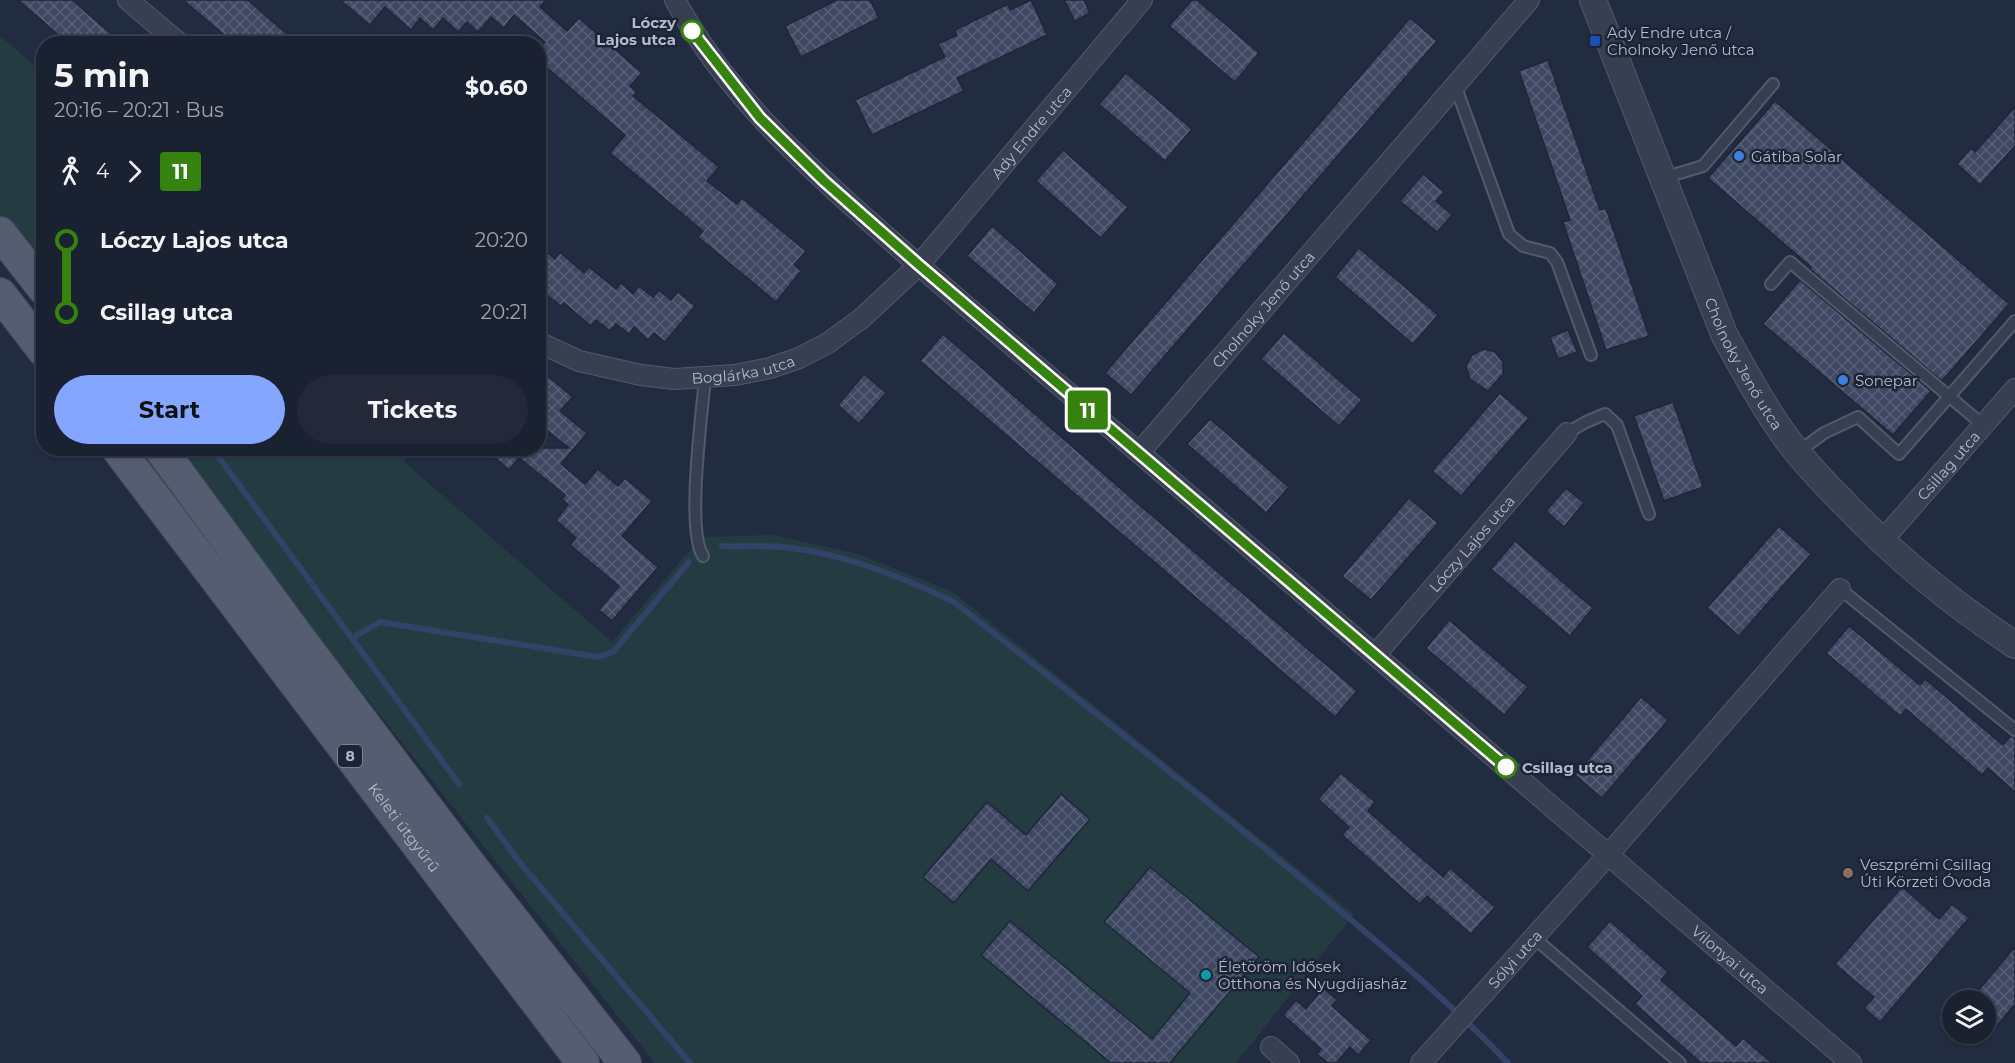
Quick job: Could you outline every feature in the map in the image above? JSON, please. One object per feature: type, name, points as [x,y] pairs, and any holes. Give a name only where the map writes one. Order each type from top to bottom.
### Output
[{"type":"main road","points":[[0,233],[36,280]]},
{"type":"main road","points":[[0,294],[36,341]]},
{"type":"main road","name":"Keleti útgyűrű","points":[[123,456],[583,1063]]},
{"type":"main road","name":"Keleti útgyűrű","points":[[166,456],[470,865],[625,1063]]},
{"type":"street","points":[[128,0],[171,36]]},
{"type":"street","points":[[675,0],[692,31],[760,118],[824,181],[1608,855],[1840,589]]},
{"type":"street","name":"Cholnoky Jenő utca","points":[[1139,453],[1529,0]]},
{"type":"street","name":"Cholnoky Jenő utca","points":[[1593,0],[1725,334],[1751,386],[1798,452],[1881,542],[1969,615],[2015,645]]},
{"type":"street","name":"Ady Endre utca","points":[[919,265],[1137,2]]},
{"type":"street","name":"Boglárka utca","points":[[546,346],[579,361],[641,375],[674,379],[705,378],[770,368],[799,358],[828,343],[862,318],[919,265]]},
{"type":"street","name":"Csillag utca","points":[[1881,542],[2015,388]]},
{"type":"street","name":"Lóczy Lajos utca","points":[[1376,654],[1567,433]]},
{"type":"street","name":"Sólyi utca","points":[[1421,1063],[1608,855]]},
{"type":"street","name":"Vilonyai utca","points":[[1608,855],[1851,1063]]},
{"type":"street","points":[[1271,1047],[1289,1063]]},
{"type":"lane","points":[[1663,179],[1703,166],[1773,84]]},
{"type":"lane","points":[[1455,85],[1509,234],[1523,246],[1550,253],[1557,262],[1592,355]]},
{"type":"lane","points":[[1771,284],[1790,262],[1983,425]]},
{"type":"lane","points":[[1798,452],[1824,433],[1858,417],[1899,454],[2015,321]]},
{"type":"lane","points":[[704,556],[697,546],[695,510],[705,378]]},
{"type":"lane","points":[[1567,433],[1605,414],[1617,425],[1649,514]]},
{"type":"lane","points":[[1840,589],[2015,730]]},
{"type":"lane","points":[[1533,937],[1680,1063]]},
{"type":"shaded area","points":[[0,36],[36,67],[36,267],[0,218]]},
{"type":"shaded area","points":[[176,456],[409,456],[404,462],[612,642],[701,537],[773,535],[858,554],[953,592],[1354,914],[1236,1063],[655,1063]]},
{"type":"building","points":[[18,0],[72,0],[114,36],[60,36]]},
{"type":"building","points":[[183,0],[248,0],[289,36],[226,36]]},
{"type":"building","points":[[340,0],[546,0],[540,7],[567,31],[579,18],[642,73],[630,86],[637,92],[633,96],[719,167],[707,181],[737,204],[742,198],[806,251],[794,265],[801,271],[776,302],[698,237],[703,231],[610,153],[625,135],[546,67],[546,36],[538,36],[514,15],[504,28],[491,17],[478,32],[467,22],[458,32],[443,18],[433,30],[420,18],[411,30],[385,7],[370,25]]},
{"type":"building","points":[[837,0],[870,0],[879,18],[801,57],[785,26]]},
{"type":"building","points":[[1031,0],[1047,35],[957,78],[964,91],[872,135],[855,100],[945,57],[938,44],[957,35],[955,30],[1008,4],[1010,10]]},
{"type":"building","points":[[1064,0],[1084,0],[1090,13],[1075,21]]},
{"type":"building","points":[[1192,0],[1197,0],[1259,53],[1235,82],[1169,26]]},
{"type":"building","points":[[1410,18],[1437,41],[1131,395],[1105,373]]},
{"type":"building","points":[[1548,60],[1600,210],[1606,208],[1649,336],[1606,350],[1563,222],[1570,220],[1519,71]]},
{"type":"building","points":[[1126,73],[1192,129],[1165,161],[1099,104]]},
{"type":"building","points":[[1775,101],[2009,304],[1942,381],[1810,269],[1811,267],[1708,178]]},
{"type":"building","points":[[2015,107],[2015,146],[1980,185],[1957,164],[1971,148],[1975,152]]},
{"type":"building","points":[[1063,150],[1128,207],[1101,238],[1036,181]]},
{"type":"building","points":[[1423,174],[1444,192],[1436,201],[1452,215],[1437,232],[1400,201]]},
{"type":"building","points":[[992,226],[1058,284],[1034,313],[967,256]]},
{"type":"building","points":[[1359,248],[1438,315],[1413,344],[1335,277]]},
{"type":"building","points":[[546,252],[555,259],[560,252],[584,273],[589,267],[616,289],[621,283],[633,294],[639,286],[653,297],[659,290],[671,300],[678,292],[695,306],[665,342],[654,333],[648,340],[634,327],[629,334],[616,324],[610,331],[596,320],[591,326],[564,303],[561,306],[546,294]]},
{"type":"building","points":[[1800,280],[1931,391],[1893,435],[1763,324]]},
{"type":"building","points":[[1568,330],[1577,352],[1558,359],[1550,337]]},
{"type":"building","points":[[1284,333],[1362,400],[1339,426],[1261,359]]},
{"type":"building","points":[[943,334],[1357,691],[1335,717],[920,361]]},
{"type":"building","points":[[1484,349],[1495,352],[1503,362],[1503,374],[1488,391],[1470,379],[1466,366],[1472,355]]},
{"type":"building","points":[[864,374],[886,393],[859,424],[838,405]]},
{"type":"building","points":[[546,375],[573,397],[560,411],[587,433],[561,464],[585,484],[598,469],[618,486],[625,478],[652,501],[622,536],[658,567],[612,621],[599,610],[619,586],[570,545],[576,538],[556,520],[568,505],[562,499],[565,495],[519,458],[509,470],[493,456],[546,456],[546,448],[569,448],[546,429]]},
{"type":"building","points":[[1500,393],[1529,418],[1461,496],[1432,471]]},
{"type":"building","points":[[1673,402],[1703,487],[1664,501],[1634,416]]},
{"type":"building","points":[[1210,419],[1289,487],[1266,513],[1187,444]]},
{"type":"building","points":[[1566,488],[1584,503],[1564,527],[1546,511]]},
{"type":"building","points":[[1409,498],[1438,523],[1371,600],[1342,576]]},
{"type":"building","points":[[1779,526],[1811,554],[1739,636],[1707,608]]},
{"type":"building","points":[[1515,541],[1593,608],[1570,636],[1491,569]]},
{"type":"building","points":[[1449,620],[1528,687],[1504,715],[1426,648]]},
{"type":"building","points":[[1849,626],[1920,685],[1925,679],[2003,745],[2011,736],[2015,737],[2015,792],[1988,768],[1982,775],[1906,709],[1900,716],[1826,653]]},
{"type":"building","points":[[1641,697],[1668,720],[1602,798],[1575,775]]},
{"type":"building","points":[[1341,773],[1375,802],[1368,811],[1443,877],[1450,868],[1495,907],[1471,934],[1427,896],[1420,904],[1342,835],[1349,827],[1318,799]]},
{"type":"building","points":[[1061,794],[1090,819],[1028,891],[991,859],[954,903],[923,877],[987,802],[1026,835]]},
{"type":"building","name":"Életöröm Idősek Otthona és Nyugdíjasház","points":[[1150,867],[1259,957],[1170,1063],[1111,1063],[981,955],[1010,921],[1152,1039],[1190,993],[1104,922]]},
{"type":"building","points":[[1902,887],[1939,919],[1952,904],[1969,918],[1880,1022],[1864,1008],[1874,997],[1835,964]]},
{"type":"building","points":[[1610,921],[1668,972],[1661,980],[1736,1046],[1743,1038],[1772,1063],[1701,1063],[1635,1004],[1642,996],[1587,947]]},
{"type":"building","points":[[2015,947],[2015,1004],[1996,1027],[1996,990],[1978,990]]},
{"type":"building","points":[[1323,988],[1337,1000],[1332,1006],[1371,1040],[1358,1055],[1350,1047],[1336,1063],[1328,1063],[1317,1054],[1321,1049],[1283,1015],[1296,1000],[1306,1009]]},
{"type":"waterway","points":[[218,456],[459,784]]},
{"type":"waterway","points":[[722,546],[783,547],[827,554],[892,575],[954,602],[1165,768],[1347,916],[1430,988],[1508,1063]]},
{"type":"waterway","points":[[352,638],[380,622],[598,657],[613,652],[689,562]]},
{"type":"waterway","points":[[487,818],[521,864],[690,1063]]},
{"type":"bus line","name":"11","points":[[692,31],[760,118],[824,181],[1506,767]]},
{"type":"place","name":"Lóczy Lajos utca","points":[[692,31]]},
{"type":"place","name":"Ady Endre utca / Cholnoky Jenő utca","points":[[1595,41]]},
{"type":"place","name":"Gátiba Solar","points":[[1739,156]]},
{"type":"place","name":"Sonepar","points":[[1843,380]]},
{"type":"place","name":"Csillag utca","points":[[1506,767]]},
{"type":"place","name":"Veszprémi Csillag Úti Körzeti Óvoda","points":[[1848,873]]},
{"type":"place","name":"Életöröm Idősek Otthona és Nyugdíjasház","points":[[1206,975]]}]
